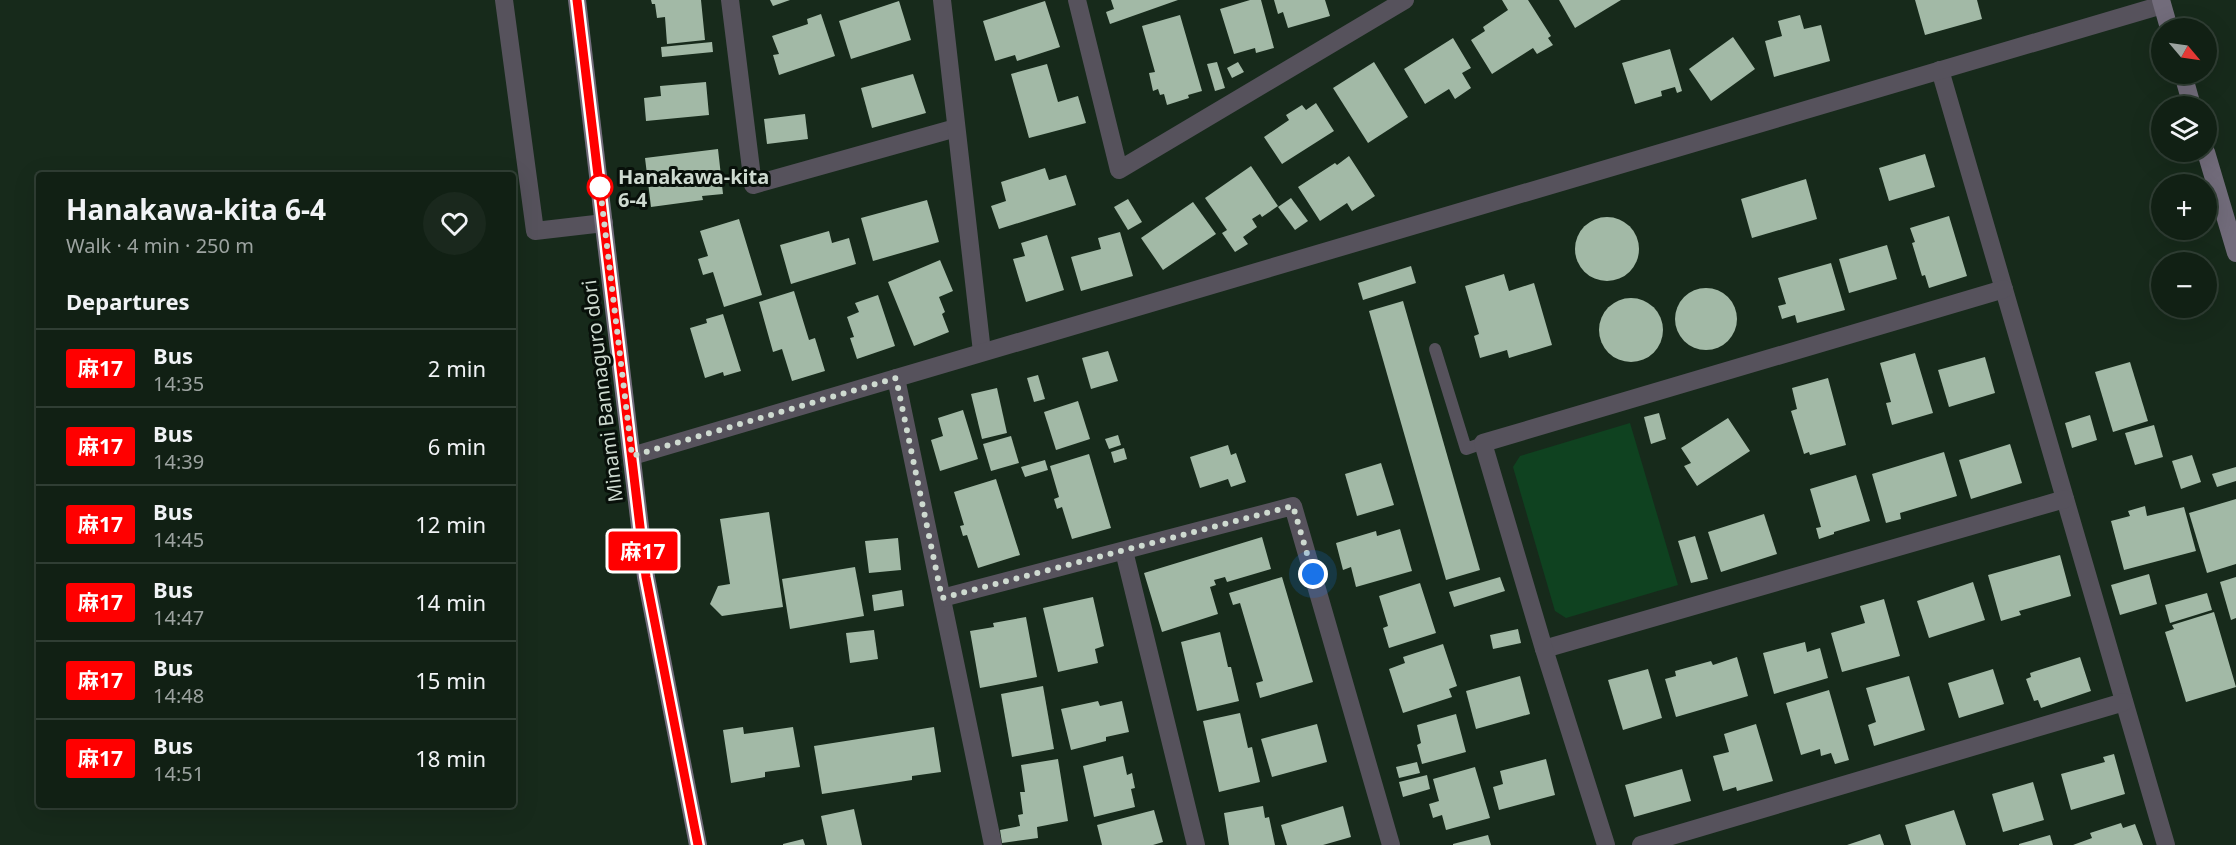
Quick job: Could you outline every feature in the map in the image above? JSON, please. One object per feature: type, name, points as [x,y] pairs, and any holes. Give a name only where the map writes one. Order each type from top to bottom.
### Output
[{"type":"street","points":[[504,0],[536,231],[604,223]]},
{"type":"street","name":"Minami Bannaguro dori","points":[[577,0],[646,577],[698,845]]},
{"type":"street","points":[[730,0],[753,185],[956,128]]},
{"type":"street","points":[[942,0],[982,352]]},
{"type":"street","points":[[1077,0],[1119,170],[1405,0]]},
{"type":"street","points":[[632,456],[1940,70],[2161,2],[2166,18]]},
{"type":"street","points":[[1940,70],[2166,845]]},
{"type":"street","points":[[2209,162],[2236,253]]},
{"type":"street","points":[[1606,845],[1544,649],[1483,442],[2004,289]]},
{"type":"street","points":[[896,378],[993,845]]},
{"type":"street","points":[[1544,649],[2065,499]]},
{"type":"street","points":[[942,598],[1293,506],[1391,845]]},
{"type":"street","points":[[1124,550],[1196,845]]},
{"type":"street","points":[[1641,845],[2124,702]]},
{"type":"lane","points":[[1435,349],[1466,449],[1483,442]]},
{"type":"green space","points":[[1630,423],[1678,585],[1566,618],[1555,611],[1513,467],[1520,456]]},
{"type":"building","points":[[651,0],[701,0],[705,40],[667,44],[665,17],[657,18],[655,4],[652,4]]},
{"type":"building","points":[[770,0],[790,0],[773,6]]},
{"type":"building","points":[[1111,0],[1178,0],[1110,24],[1106,12],[1114,9]]},
{"type":"building","points":[[1250,0],[1261,0],[1274,48],[1256,53],[1255,48],[1234,54],[1220,9]]},
{"type":"building","points":[[1274,0],[1325,0],[1330,16],[1288,28],[1283,12],[1278,14]]},
{"type":"building","points":[[1502,0],[1528,0],[1551,36],[1548,38],[1553,45],[1537,54],[1533,48],[1492,74],[1471,40],[1485,31],[1483,27],[1508,10]]},
{"type":"building","points":[[1559,0],[1621,0],[1575,28]]},
{"type":"building","points":[[1915,0],[1977,0],[1982,19],[1925,35]]},
{"type":"building","points":[[899,1],[911,40],[851,59],[839,21]]},
{"type":"building","points":[[1045,1],[1060,47],[1017,61],[1015,55],[995,61],[983,21]]},
{"type":"building","points":[[821,14],[835,56],[779,75],[773,55],[779,54],[772,36],[808,24],[807,19]]},
{"type":"building","points":[[1180,15],[1202,91],[1167,105],[1164,94],[1160,95],[1158,89],[1153,91],[1149,73],[1155,72],[1142,26]]},
{"type":"building","points":[[1800,15],[1804,29],[1821,25],[1830,61],[1774,77],[1765,41],[1782,36],[1778,21]]},
{"type":"building","points":[[1733,37],[1755,69],[1711,101],[1689,69]]},
{"type":"building","points":[[1453,38],[1471,68],[1462,73],[1471,88],[1455,99],[1449,89],[1425,104],[1404,69]]},
{"type":"building","points":[[712,42],[713,52],[662,57],[661,47]]},
{"type":"building","points":[[1670,49],[1682,91],[1677,93],[1675,87],[1661,91],[1662,96],[1635,104],[1622,63]]},
{"type":"building","points":[[1217,62],[1225,88],[1215,91],[1207,64]]},
{"type":"building","points":[[1238,62],[1244,72],[1232,78],[1227,68]]},
{"type":"building","points":[[1374,62],[1408,117],[1368,143],[1333,88]]},
{"type":"building","points":[[1047,64],[1058,102],[1078,96],[1086,123],[1029,138],[1011,74]]},
{"type":"building","points":[[913,74],[926,113],[872,128],[861,88]]},
{"type":"building","points":[[706,82],[709,115],[646,121],[644,98],[661,96],[660,86]]},
{"type":"building","points":[[1316,103],[1334,131],[1282,164],[1264,137],[1289,120],[1286,115],[1302,105],[1306,110]]},
{"type":"building","points":[[805,114],[808,139],[767,144],[764,119]]},
{"type":"building","points":[[718,149],[723,194],[702,196],[703,200],[651,207],[645,158]]},
{"type":"building","points":[[1925,154],[1935,187],[1889,201],[1879,168]]},
{"type":"building","points":[[1349,156],[1375,196],[1352,211],[1347,203],[1320,221],[1298,187]]},
{"type":"building","points":[[1251,166],[1278,206],[1262,217],[1260,214],[1252,219],[1257,227],[1243,237],[1248,244],[1235,252],[1222,233],[1227,230],[1205,198]]},
{"type":"building","points":[[1045,168],[1049,180],[1066,175],[1076,205],[999,229],[991,206],[1006,201],[1001,182]]},
{"type":"building","points":[[1806,179],[1817,219],[1752,238],[1741,199]]},
{"type":"building","points":[[1291,198],[1308,221],[1295,230],[1278,207]]},
{"type":"building","points":[[1128,199],[1142,222],[1128,230],[1114,207]]},
{"type":"building","points":[[927,200],[939,242],[873,261],[861,218]]},
{"type":"building","points":[[1193,202],[1216,234],[1163,270],[1141,238]]},
{"type":"building","points":[[1949,216],[1967,276],[1929,288],[1925,275],[1922,276],[1910,228]]},
{"type":"building","points":[[1601,217],[1613,217],[1630,226],[1637,237],[1639,249],[1637,261],[1630,272],[1613,281],[1601,281],[1589,276],[1580,267],[1575,255],[1575,243],[1580,231],[1589,222]]},
{"type":"building","points":[[739,219],[762,295],[724,307],[713,272],[703,275],[698,259],[708,256],[700,231]]},
{"type":"building","points":[[829,231],[832,243],[849,238],[856,264],[791,284],[780,245]]},
{"type":"building","points":[[1120,232],[1133,276],[1081,291],[1071,257],[1101,249],[1098,238]]},
{"type":"building","points":[[1047,235],[1064,290],[1026,302],[1013,259],[1025,256],[1021,243]]},
{"type":"building","points":[[1887,245],[1897,279],[1849,293],[1839,259]]},
{"type":"building","points":[[940,260],[953,291],[939,297],[949,332],[914,346],[888,282]]},
{"type":"building","points":[[1831,263],[1845,310],[1797,323],[1795,315],[1782,319],[1778,306],[1786,304],[1778,278]]},
{"type":"building","points":[[1411,266],[1416,283],[1363,300],[1358,283]]},
{"type":"building","points":[[1504,274],[1509,291],[1534,283],[1552,345],[1509,358],[1507,350],[1480,358],[1474,336],[1479,334],[1465,286]]},
{"type":"building","points":[[1706,288],[1723,293],[1728,297],[1732,302],[1737,319],[1732,336],[1728,341],[1723,345],[1706,350],[1689,345],[1684,341],[1680,336],[1675,319],[1680,302],[1684,297],[1689,293]]},
{"type":"building","points":[[794,291],[809,340],[815,338],[825,371],[792,381],[782,349],[773,352],[759,302]]},
{"type":"building","points":[[878,295],[895,346],[857,359],[850,338],[854,337],[847,317],[859,312],[855,303]]},
{"type":"building","points":[[1625,298],[1637,298],[1654,307],[1661,318],[1663,330],[1661,342],[1654,353],[1637,362],[1625,362],[1613,357],[1604,348],[1599,336],[1599,324],[1604,312],[1613,303]]},
{"type":"building","points":[[1403,301],[1480,570],[1446,580],[1369,311]]},
{"type":"building","points":[[723,314],[741,371],[724,376],[723,372],[705,378],[690,328],[707,323],[706,319]]},
{"type":"building","points":[[1108,351],[1118,381],[1091,389],[1082,358]]},
{"type":"building","points":[[1915,353],[1933,413],[1892,425],[1886,403],[1891,402],[1880,363]]},
{"type":"building","points":[[1985,357],[1995,393],[1949,407],[1938,370]]},
{"type":"building","points":[[2130,362],[2148,421],[2113,432],[2095,372]]},
{"type":"building","points":[[1038,375],[1045,399],[1034,402],[1027,378]]},
{"type":"building","points":[[1828,378],[1846,445],[1810,455],[1809,452],[1804,454],[1791,411],[1797,409],[1792,388]]},
{"type":"building","points":[[997,388],[1007,433],[982,439],[971,394]]},
{"type":"building","points":[[1078,401],[1090,439],[1056,450],[1044,412]]},
{"type":"building","points":[[963,410],[978,459],[940,471],[931,440],[943,436],[938,418]]},
{"type":"building","points":[[1659,413],[1666,439],[1651,444],[1644,417]]},
{"type":"building","points":[[2090,415],[2097,440],[2072,448],[2065,423]]},
{"type":"building","points":[[1728,418],[1750,451],[1697,486],[1684,466],[1691,463],[1681,448]]},
{"type":"building","points":[[2154,425],[2163,457],[2135,465],[2125,433]]},
{"type":"building","points":[[1118,435],[1121,445],[1109,449],[1105,439]]},
{"type":"building","points":[[1011,436],[1019,463],[991,471],[983,444]]},
{"type":"building","points":[[2010,444],[2022,483],[1971,499],[1959,460]]},
{"type":"building","points":[[1228,445],[1231,455],[1236,453],[1246,482],[1231,487],[1228,479],[1200,488],[1190,457]]},
{"type":"building","points":[[1124,448],[1127,459],[1114,463],[1111,452]]},
{"type":"building","points":[[1944,452],[1957,496],[1900,513],[1901,519],[1886,523],[1872,474]]},
{"type":"building","points":[[1089,454],[1111,528],[1072,539],[1062,507],[1057,509],[1054,499],[1059,497],[1050,466]]},
{"type":"building","points":[[2192,455],[2201,482],[2181,489],[2172,461]]},
{"type":"building","points":[[1045,460],[1048,470],[1025,477],[1021,467]]},
{"type":"building","points":[[1381,463],[1394,505],[1357,516],[1345,474]]},
{"type":"building","points":[[2236,467],[2236,481],[2217,487],[2212,474]]},
{"type":"building","points":[[1856,475],[1870,521],[1819,539],[1816,528],[1821,527],[1810,489]]},
{"type":"building","points":[[996,479],[1020,555],[978,568],[967,535],[963,536],[960,526],[964,525],[954,492]]},
{"type":"building","points":[[2236,499],[2236,564],[2207,573],[2189,513]]},
{"type":"building","points":[[2145,506],[2147,516],[2184,507],[2196,551],[2124,570],[2111,521],[2130,516],[2128,511]]},
{"type":"building","points":[[769,512],[783,607],[722,616],[710,604],[718,586],[730,584],[720,519]]},
{"type":"building","points":[[1764,514],[1777,554],[1721,572],[1708,532]]},
{"type":"building","points":[[1400,529],[1412,571],[1356,587],[1351,567],[1343,570],[1336,543],[1376,531],[1377,536]]},
{"type":"building","points":[[1695,536],[1708,579],[1691,583],[1678,541]]},
{"type":"building","points":[[1262,537],[1271,569],[1227,582],[1225,577],[1214,580],[1216,585],[1210,587],[1218,614],[1162,632],[1144,573]]},
{"type":"building","points":[[898,538],[901,570],[869,573],[865,541]]},
{"type":"building","points":[[2060,555],[2071,596],[2019,611],[2021,615],[2001,621],[1988,575]]},
{"type":"building","points":[[855,567],[864,616],[790,629],[782,579]]},
{"type":"building","points":[[2149,574],[2157,604],[2120,615],[2111,585]]},
{"type":"building","points":[[1282,577],[1313,682],[1260,698],[1256,683],[1263,681],[1240,603],[1233,605],[1229,593]]},
{"type":"building","points":[[1500,577],[1505,591],[1454,607],[1449,592]]},
{"type":"building","points":[[2236,577],[2236,618],[2231,620],[2220,582]]},
{"type":"building","points":[[1973,582],[1985,620],[1929,638],[1917,601]]},
{"type":"building","points":[[1420,583],[1436,633],[1389,648],[1383,628],[1388,626],[1379,596]]},
{"type":"building","points":[[902,590],[904,606],[874,611],[872,595]]},
{"type":"building","points":[[2207,593],[2212,610],[2170,623],[2165,605]]},
{"type":"building","points":[[1093,597],[1104,646],[1095,649],[1098,663],[1058,672],[1043,608]]},
{"type":"building","points":[[1884,599],[1900,656],[1842,672],[1831,633],[1865,623],[1860,606]]},
{"type":"building","points":[[2214,612],[2236,687],[2186,702],[2165,632],[2174,629],[2172,625]]},
{"type":"building","points":[[1026,617],[1037,677],[980,688],[970,631],[994,627],[993,623]]},
{"type":"building","points":[[1518,629],[1521,643],[1493,649],[1490,635]]},
{"type":"building","points":[[874,630],[878,659],[850,663],[846,633]]},
{"type":"building","points":[[1220,632],[1239,701],[1197,711],[1181,642]]},
{"type":"building","points":[[1805,642],[1807,652],[1820,648],[1828,678],[1774,694],[1763,653]]},
{"type":"building","points":[[1443,644],[1457,686],[1449,689],[1452,697],[1403,713],[1389,669],[1405,663],[1403,657]]},
{"type":"building","points":[[1737,657],[1748,696],[1676,717],[1665,679],[1676,676],[1675,671],[1711,661],[1713,665]]},
{"type":"building","points":[[2080,657],[2091,691],[2041,708],[2038,700],[2034,701],[2026,679],[2031,677],[2030,673]]},
{"type":"building","points":[[1648,669],[1662,718],[1623,730],[1608,680]]},
{"type":"building","points":[[1993,669],[2004,704],[1959,718],[1948,683]]},
{"type":"building","points":[[1520,676],[1530,714],[1476,729],[1466,691]]},
{"type":"building","points":[[1909,676],[1925,730],[1874,746],[1868,725],[1876,722],[1866,688]]},
{"type":"building","points":[[1043,686],[1054,749],[1012,757],[1001,694]]},
{"type":"building","points":[[1829,690],[1849,760],[1835,764],[1831,753],[1821,756],[1820,749],[1801,755],[1786,703]]},
{"type":"building","points":[[1098,701],[1100,706],[1122,701],[1129,732],[1106,737],[1106,741],[1071,750],[1061,709]]},
{"type":"building","points":[[1240,713],[1248,748],[1252,747],[1260,782],[1219,792],[1203,721]]},
{"type":"building","points":[[1456,714],[1466,752],[1422,764],[1417,745],[1421,743],[1417,725]]},
{"type":"building","points":[[1317,724],[1327,762],[1272,777],[1261,739]]},
{"type":"building","points":[[1756,724],[1773,781],[1737,791],[1736,787],[1723,791],[1713,756],[1729,752],[1724,734]]},
{"type":"building","points":[[743,727],[744,734],[793,727],[800,767],[765,772],[765,777],[731,783],[723,730]]},
{"type":"building","points":[[934,727],[941,772],[912,776],[912,780],[822,794],[814,746]]},
{"type":"building","points":[[2114,754],[2125,794],[2071,810],[2061,774],[2105,762],[2103,757]]},
{"type":"building","points":[[1123,756],[1127,775],[1132,773],[1135,788],[1131,789],[1135,807],[1094,817],[1083,766]]},
{"type":"building","points":[[1058,759],[1068,821],[1037,827],[1038,838],[1002,843],[1000,830],[1020,826],[1018,815],[1023,814],[1020,792],[1025,792],[1021,765]]},
{"type":"building","points":[[1546,759],[1555,795],[1499,810],[1493,787],[1503,784],[1500,771]]},
{"type":"building","points":[[1417,762],[1420,773],[1399,778],[1396,767]]},
{"type":"building","points":[[1475,767],[1490,818],[1446,830],[1442,815],[1433,818],[1429,804],[1439,801],[1433,779]]},
{"type":"building","points":[[1682,769],[1691,801],[1634,817],[1625,785]]},
{"type":"building","points":[[1427,775],[1430,789],[1403,797],[1399,782]]},
{"type":"building","points":[[2033,782],[2044,820],[2003,832],[1992,794]]},
{"type":"building","points":[[1263,806],[1265,818],[1269,817],[1275,845],[1229,845],[1224,813]]},
{"type":"building","points":[[1343,806],[1351,837],[1323,845],[1287,845],[1281,825]]},
{"type":"building","points":[[854,809],[862,845],[827,845],[821,816]]},
{"type":"building","points":[[1154,810],[1163,842],[1153,845],[1102,845],[1097,825]]},
{"type":"building","points":[[1954,810],[1966,845],[1911,845],[1905,825]]},
{"type":"building","points":[[2121,823],[2123,828],[2135,824],[2143,845],[2073,845],[2092,838],[2090,833]]},
{"type":"building","points":[[1880,834],[1884,845],[1847,845]]},
{"type":"building","points":[[1488,835],[1491,845],[1453,845],[1453,844]]},
{"type":"building","points":[[2050,835],[2053,845],[2019,845],[2019,844]]},
{"type":"building","points":[[803,839],[805,845],[783,845],[783,844]]},
{"type":"bus line","name":"麻17","points":[[577,0],[646,577],[698,845]]},
{"type":"place","name":"Hanakawa-kita 6-4","points":[[600,187]]},
{"type":"route","points":[[600,187],[599,179],[632,456],[896,378],[942,598],[1293,506],[1313,574]]}]
